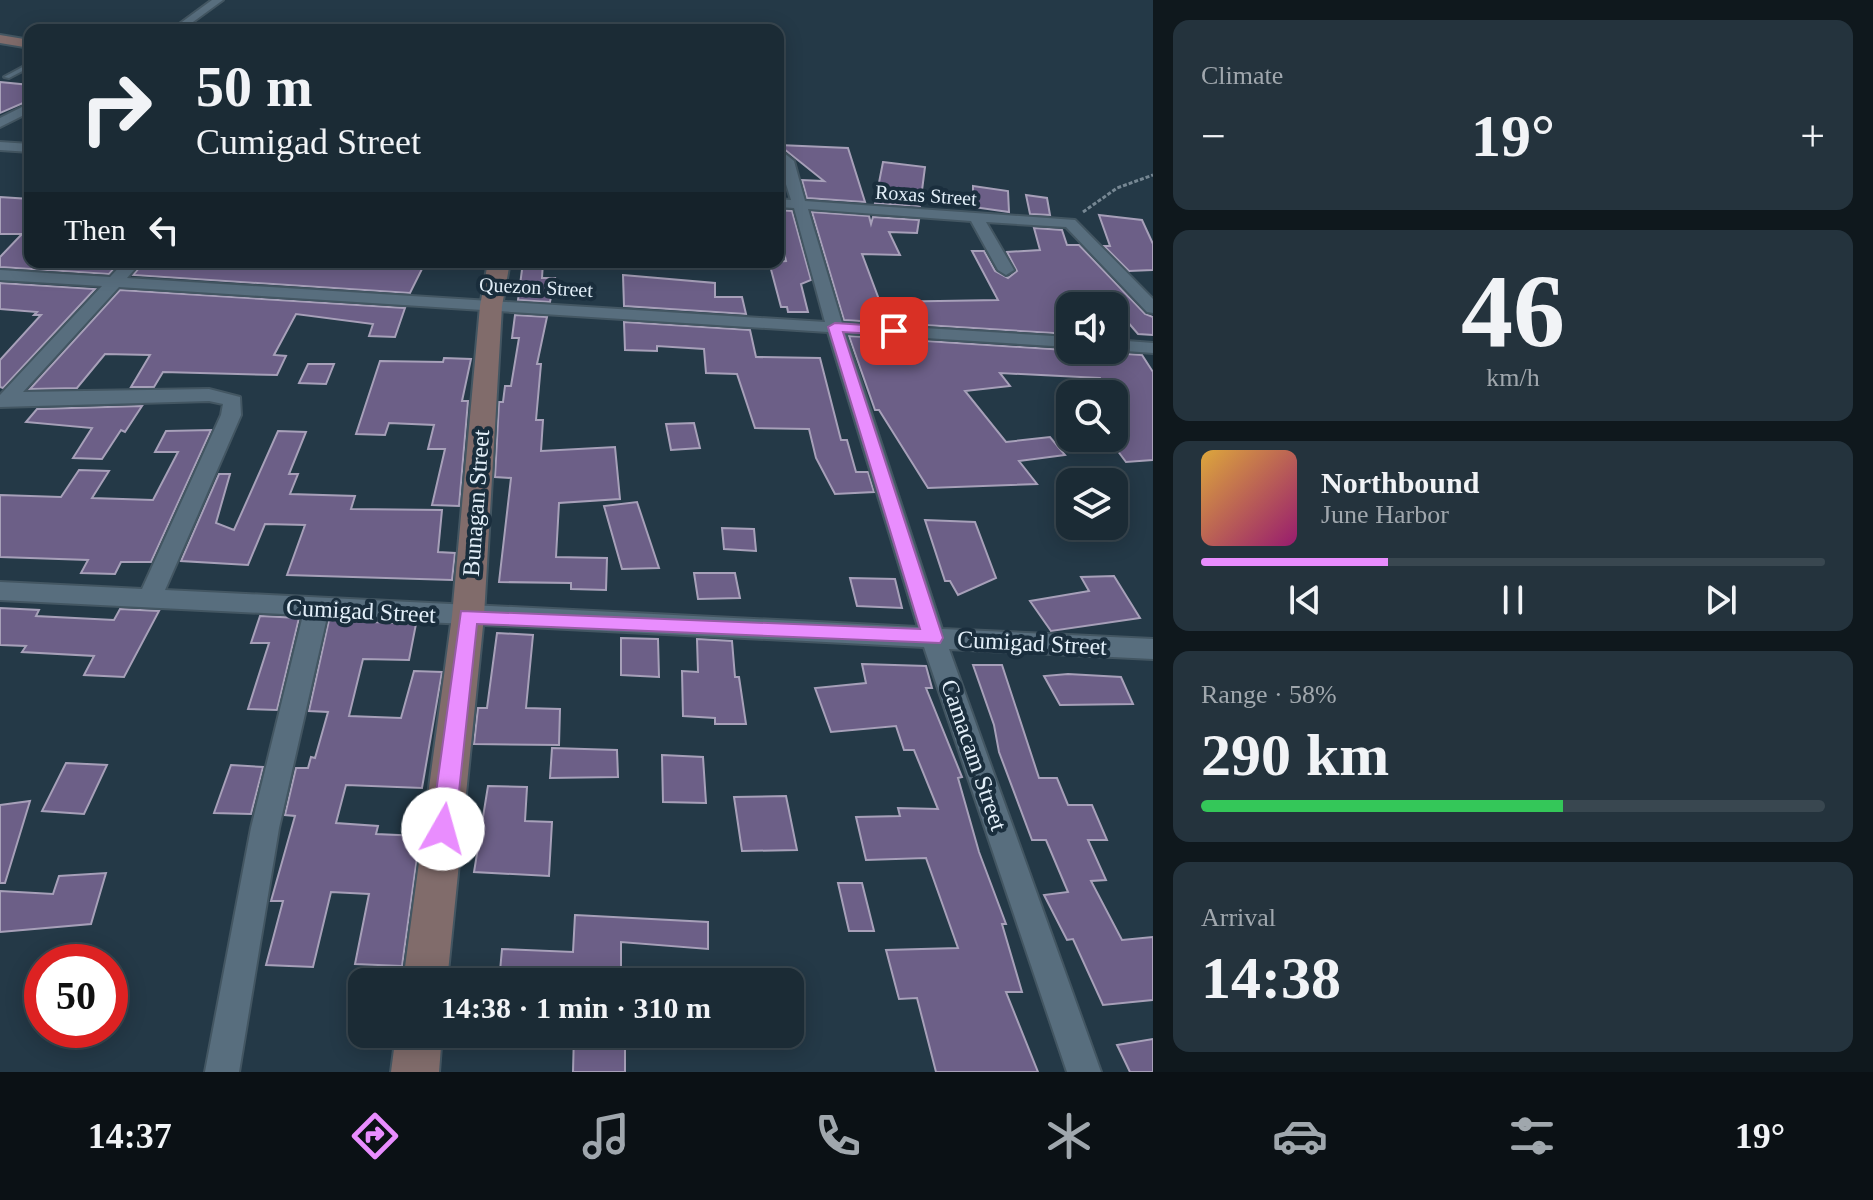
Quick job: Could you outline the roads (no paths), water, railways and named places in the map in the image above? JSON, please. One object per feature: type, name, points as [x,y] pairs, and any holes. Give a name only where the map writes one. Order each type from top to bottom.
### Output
[{"type":"main road","points":[[0,39],[24,43]]},
{"type":"main road","name":"Bunagan Street","points":[[427,968],[468,616],[491,306],[498,268]]},
{"type":"main road","points":[[415,1072],[418,1048]]},
{"type":"street","points":[[184,24],[218,0]]},
{"type":"street","points":[[0,123],[24,110]]},
{"type":"street","points":[[0,146],[24,148]]},
{"type":"street","name":"Camacam Street","points":[[784,165],[789,204],[835,327],[933,638],[1084,1072]]},
{"type":"street","name":"Roxas Street","points":[[789,204],[1070,223],[1153,308]]},
{"type":"street","points":[[977,219],[1006,270]]},
{"type":"street","points":[[4,402],[128,268]]},
{"type":"street","name":"Quezon Street","points":[[0,275],[1056,341]]},
{"type":"street","points":[[1128,346],[1153,348]]},
{"type":"street","points":[[4,402],[209,395],[233,401],[231,415],[149,600]]},
{"type":"street","name":"Cumigad Street","points":[[0,591],[1153,649]]},
{"type":"street","points":[[222,1072],[233,1024],[265,828],[317,608]]},
{"type":"lane","points":[[7,77],[24,68]]}]
